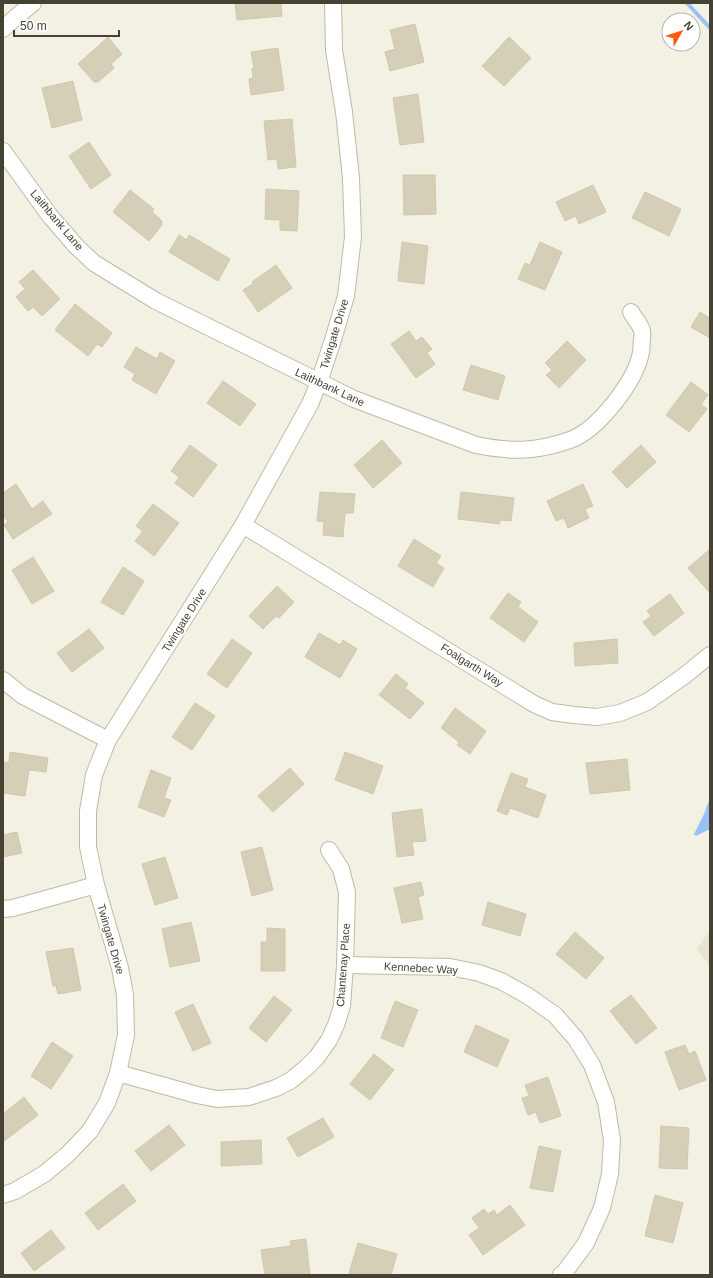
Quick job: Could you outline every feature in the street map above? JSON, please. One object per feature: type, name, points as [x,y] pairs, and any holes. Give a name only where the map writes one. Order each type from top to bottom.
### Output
[{"type":"street","points":[[3,29],[33,3]]},
{"type":"street","name":"Twingate Drive","points":[[3,1195],[15,1191],[44,1174],[67,1155],[90,1132],[107,1103],[118,1074],[126,1035],[125,994],[120,968],[96,885],[88,847],[88,811],[94,775],[108,740],[243,525],[310,404],[319,382],[346,296],[352,237],[351,178],[344,112],[334,50],[333,3]]},
{"type":"street","name":"Laithbank Lane","points":[[3,151],[50,216],[76,246],[94,263],[156,301],[354,399],[476,445],[497,449],[522,451],[546,447],[571,440],[586,431],[602,417],[632,377],[641,353],[642,330],[631,312]]},
{"type":"street","name":"Foalgarth Way","points":[[243,525],[534,704],[552,712],[597,717],[620,713],[647,702],[668,688],[710,655]]},
{"type":"street","points":[[3,680],[24,696],[108,740]]},
{"type":"street","name":"Chantenay Place","points":[[118,1074],[217,1099],[249,1097],[276,1088],[290,1081],[318,1057],[329,1040],[342,1006],[345,965],[347,892],[341,869],[329,850]]},
{"type":"street","points":[[3,909],[13,908],[96,885]]},
{"type":"street","name":"Kennebec Way","points":[[345,965],[450,967],[479,973],[501,980],[555,1014],[576,1039],[592,1065],[606,1102],[612,1140],[610,1174],[602,1208],[586,1242],[561,1275]]},
{"type":"shaded area","points":[[710,930],[710,967],[697,949]]},
{"type":"water","points":[[710,798],[710,829],[696,836],[694,834]]},
{"type":"building","points":[[235,3],[281,3],[282,16],[237,20]]},
{"type":"building","points":[[415,24],[424,62],[390,71],[385,52],[395,49],[390,30]]},
{"type":"building","points":[[108,37],[122,54],[111,64],[114,68],[98,82],[94,82],[78,64]]},
{"type":"building","points":[[509,37],[531,58],[504,86],[482,66]]},
{"type":"building","points":[[278,48],[284,90],[251,95],[249,79],[253,78],[252,68],[254,68],[251,52]]},
{"type":"building","points":[[73,81],[82,120],[52,128],[42,88]]},
{"type":"building","points":[[418,94],[424,142],[400,145],[393,98]]},
{"type":"building","points":[[292,119],[296,167],[278,169],[277,159],[268,160],[264,121]]},
{"type":"building","points":[[89,142],[111,175],[91,189],[69,156]]},
{"type":"building","points":[[403,175],[435,175],[436,214],[404,215]]},
{"type":"building","points":[[593,185],[606,212],[579,224],[576,216],[565,221],[556,202]]},
{"type":"building","points":[[266,189],[299,191],[297,231],[280,230],[280,220],[265,219]]},
{"type":"building","points":[[130,190],[154,209],[152,212],[162,221],[162,225],[149,241],[113,212]]},
{"type":"building","points":[[645,192],[681,209],[669,236],[632,218]]},
{"type":"building","points":[[179,235],[187,240],[189,235],[230,259],[218,281],[169,252]]},
{"type":"building","points":[[402,242],[428,246],[424,284],[398,281]]},
{"type":"building","points":[[540,242],[562,252],[545,290],[518,279],[525,263],[530,265]]},
{"type":"building","points":[[276,265],[292,288],[258,312],[243,290],[253,284],[252,282]]},
{"type":"building","points":[[33,270],[60,299],[42,316],[33,307],[28,311],[16,297],[25,289],[19,282]]},
{"type":"building","points":[[75,304],[112,333],[102,347],[97,344],[88,356],[55,330]]},
{"type":"building","points":[[700,312],[710,318],[710,338],[691,327]]},
{"type":"building","points":[[409,331],[416,341],[422,337],[432,349],[427,353],[435,364],[416,378],[391,344]]},
{"type":"building","points":[[567,341],[586,360],[559,388],[546,375],[552,370],[545,363]]},
{"type":"building","points":[[136,347],[157,359],[160,352],[175,361],[156,394],[132,380],[135,374],[124,367]]},
{"type":"building","points":[[471,365],[505,376],[498,400],[463,390]]},
{"type":"building","points":[[223,381],[256,404],[240,426],[207,403]]},
{"type":"building","points":[[691,382],[708,395],[701,404],[707,409],[689,432],[666,415]]},
{"type":"building","points":[[382,440],[402,463],[373,488],[354,465]]},
{"type":"building","points":[[190,445],[217,465],[193,497],[175,483],[179,477],[171,471]]},
{"type":"building","points":[[641,445],[656,462],[627,488],[612,472]]},
{"type":"building","points":[[16,484],[32,509],[43,501],[52,514],[13,539],[4,525],[8,522],[3,515],[3,493]]},
{"type":"building","points":[[583,484],[593,506],[585,509],[589,518],[568,528],[564,518],[556,521],[547,501]]},
{"type":"building","points":[[320,492],[355,494],[353,513],[345,513],[343,537],[323,535],[324,522],[317,521]]},
{"type":"building","points":[[461,492],[514,498],[511,521],[500,520],[500,524],[458,519]]},
{"type":"building","points":[[153,504],[179,523],[154,556],[135,541],[143,531],[136,526]]},
{"type":"building","points":[[414,539],[441,556],[436,563],[444,568],[433,587],[398,566]]},
{"type":"building","points":[[710,549],[710,593],[688,568]]},
{"type":"building","points":[[33,557],[54,591],[32,604],[12,570]]},
{"type":"building","points":[[123,567],[144,581],[123,615],[101,602]]},
{"type":"building","points":[[277,586],[294,602],[279,618],[276,616],[263,629],[249,616]]},
{"type":"building","points":[[508,593],[521,602],[518,607],[538,622],[524,642],[490,618]]},
{"type":"building","points":[[670,594],[684,613],[654,636],[643,622],[651,616],[647,611]]},
{"type":"building","points":[[89,629],[104,648],[72,672],[57,653]]},
{"type":"building","points":[[319,633],[340,645],[343,640],[357,649],[340,678],[305,657]]},
{"type":"building","points":[[232,639],[252,653],[227,688],[207,674]]},
{"type":"building","points":[[617,639],[618,663],[575,666],[574,643]]},
{"type":"building","points":[[396,674],[408,684],[405,688],[424,703],[410,719],[379,695]]},
{"type":"building","points":[[195,703],[215,716],[192,750],[172,737]]},
{"type":"building","points":[[455,708],[486,731],[470,754],[457,745],[459,742],[441,728]]},
{"type":"building","points":[[10,752],[48,758],[46,772],[29,770],[25,796],[3,793],[3,762],[9,763]]},
{"type":"building","points":[[345,752],[383,766],[373,794],[335,780]]},
{"type":"building","points":[[627,759],[630,790],[590,794],[586,763]]},
{"type":"building","points":[[290,768],[304,784],[273,812],[258,796]]},
{"type":"building","points":[[151,770],[171,778],[164,798],[171,800],[164,817],[138,807]]},
{"type":"building","points":[[511,773],[528,779],[525,787],[546,795],[538,818],[510,808],[507,815],[497,811]]},
{"type":"building","points":[[422,809],[426,841],[412,842],[414,855],[397,857],[392,813]]},
{"type":"building","points":[[17,832],[22,853],[3,857],[3,835]]},
{"type":"building","points":[[262,847],[273,890],[252,896],[241,852]]},
{"type":"building","points":[[165,857],[178,898],[155,905],[142,864]]},
{"type":"building","points":[[421,882],[424,895],[418,897],[423,919],[402,923],[394,888]]},
{"type":"building","points":[[488,902],[526,914],[520,936],[482,925]]},
{"type":"building","points":[[191,922],[200,961],[170,967],[162,929]]},
{"type":"building","points":[[267,928],[285,929],[285,971],[261,971],[261,942],[267,942]]},
{"type":"building","points":[[575,932],[604,958],[586,979],[556,954]]},
{"type":"building","points":[[73,948],[81,990],[58,994],[56,986],[53,986],[46,952]]},
{"type":"building","points":[[631,995],[657,1028],[636,1044],[610,1011]]},
{"type":"building","points":[[274,996],[292,1010],[266,1042],[249,1028]]},
{"type":"building","points":[[395,1001],[418,1010],[403,1047],[381,1038]]},
{"type":"building","points":[[193,1004],[211,1043],[193,1051],[175,1012]]},
{"type":"building","points":[[476,1025],[509,1040],[497,1067],[464,1052]]},
{"type":"building","points":[[52,1042],[73,1056],[51,1089],[31,1076]]},
{"type":"building","points":[[685,1045],[689,1054],[695,1051],[706,1080],[679,1090],[665,1052]]},
{"type":"building","points":[[374,1054],[394,1070],[370,1100],[350,1084]]},
{"type":"building","points":[[548,1077],[561,1116],[540,1123],[536,1112],[528,1115],[522,1098],[529,1096],[525,1085]]},
{"type":"building","points":[[24,1097],[38,1115],[3,1142],[3,1114]]},
{"type":"building","points":[[323,1118],[334,1137],[298,1157],[287,1138]]},
{"type":"building","points":[[169,1125],[185,1145],[151,1171],[135,1151]]},
{"type":"building","points":[[661,1126],[689,1128],[687,1169],[659,1168]]},
{"type":"building","points":[[261,1140],[262,1164],[221,1166],[221,1142]]},
{"type":"building","points":[[539,1146],[561,1151],[553,1192],[530,1188]]},
{"type":"building","points":[[123,1184],[136,1201],[98,1230],[85,1213]]},
{"type":"building","points":[[655,1195],[683,1203],[673,1243],[645,1236]]},
{"type":"building","points":[[510,1205],[525,1225],[483,1255],[469,1235],[479,1228],[472,1218],[484,1209],[488,1214],[494,1210],[497,1215]]},
{"type":"building","points":[[51,1230],[65,1248],[34,1271],[21,1253]]},
{"type":"building","points":[[306,1239],[310,1275],[265,1275],[261,1250],[291,1246],[290,1241]]},
{"type":"building","points":[[358,1243],[397,1254],[391,1275],[355,1275],[349,1273]]},
{"type":"waterway","points":[[687,3],[710,28]]}]
